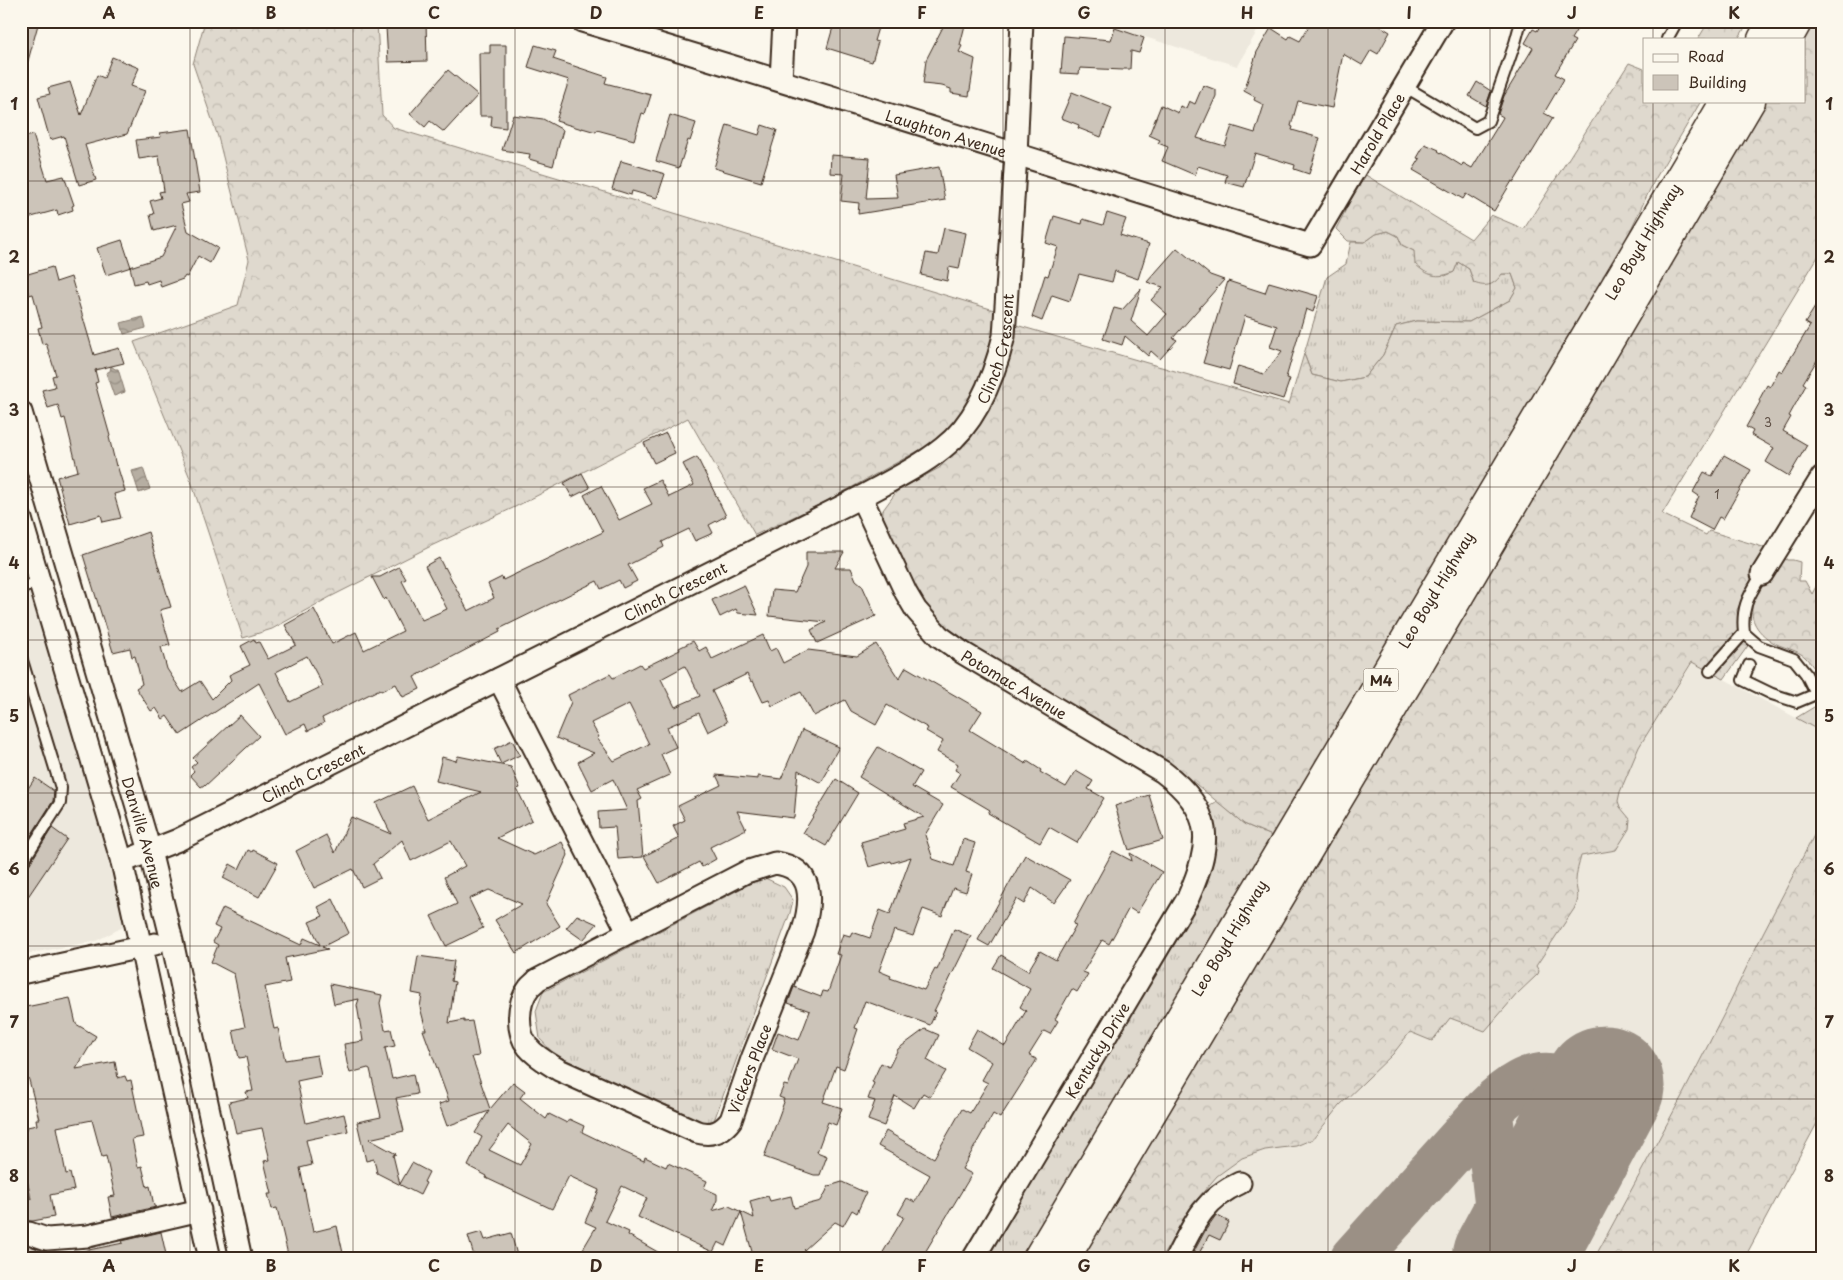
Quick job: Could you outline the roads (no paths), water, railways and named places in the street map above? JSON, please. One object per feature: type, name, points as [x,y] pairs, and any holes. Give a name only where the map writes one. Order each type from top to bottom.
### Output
[{"type":"highway","points":[[1762,38],[1771,21]]},
{"type":"highway","points":[[1789,38],[1798,21]]},
{"type":"highway","name":"Leo Boyd Highway","points":[[1037,1259],[1724,102]]},
{"type":"highway","name":"Leo Boyd Highway","points":[[1065,1259],[1416,670],[1750,102]]},
{"type":"street","name":"Laughton Avenue","points":[[582,21],[781,80],[1016,155],[1310,244]]},
{"type":"street","points":[[781,80],[784,21]]},
{"type":"street","name":"Clinch Crescent","points":[[122,862],[178,840],[861,497],[944,448],[962,428],[987,389],[997,363],[1004,336],[1016,155],[1022,21]]},
{"type":"street","name":"Harold Place","points":[[1310,244],[1443,21]]},
{"type":"street","name":"Danville Avenue","points":[[21,412],[150,851],[172,941],[241,1259]]},
{"type":"street","points":[[1762,574],[1822,477]]},
{"type":"street","name":"Potomac Avenue","points":[[861,497],[906,593],[938,636],[963,653],[1163,772],[1178,783],[1198,810],[1206,835]]},
{"type":"street","name":"Danville Avenue","points":[[21,519],[30,585],[122,862],[210,1259]]},
{"type":"street","points":[[499,679],[628,932]]},
{"type":"street","name":"Kentucky Drive","points":[[973,1259],[1188,898],[1199,874],[1204,857],[1206,835]]},
{"type":"street","name":"Vickers Place","points":[[775,863],[786,864],[799,872],[806,883],[809,910],[803,931],[730,1120],[719,1131],[712,1134],[697,1132],[559,1070],[528,1047],[523,1037],[520,1014],[522,1001],[528,988],[537,980],[628,932],[761,866],[775,863]]},
{"type":"street","points":[[21,973],[172,941]]},
{"type":"street","points":[[1176,1259],[1197,1220],[1208,1205],[1226,1190],[1240,1183]]},
{"type":"street","points":[[29,1233],[47,1239],[79,1237],[200,1210]]},
{"type":"lane","points":[[1404,86],[1475,128],[1488,121],[1515,44],[1521,21]]},
{"type":"lane","points":[[1668,38],[1677,21]]},
{"type":"lane","points":[[1749,664],[1743,680],[1772,694],[1797,702],[1819,696],[1806,674],[1794,659],[1759,646],[1744,633],[1745,604],[1762,574]]},
{"type":"lane","points":[[1710,671],[1744,633]]},
{"type":"lane","points":[[21,657],[62,796],[60,803],[21,864]]},
{"type":"water","points":[[143,317],[146,328],[124,334],[121,323]]},
{"type":"water","points":[[111,366],[118,369],[125,392],[114,396],[106,373],[110,371]]},
{"type":"water","points":[[143,468],[150,489],[139,493],[132,471]]}]
